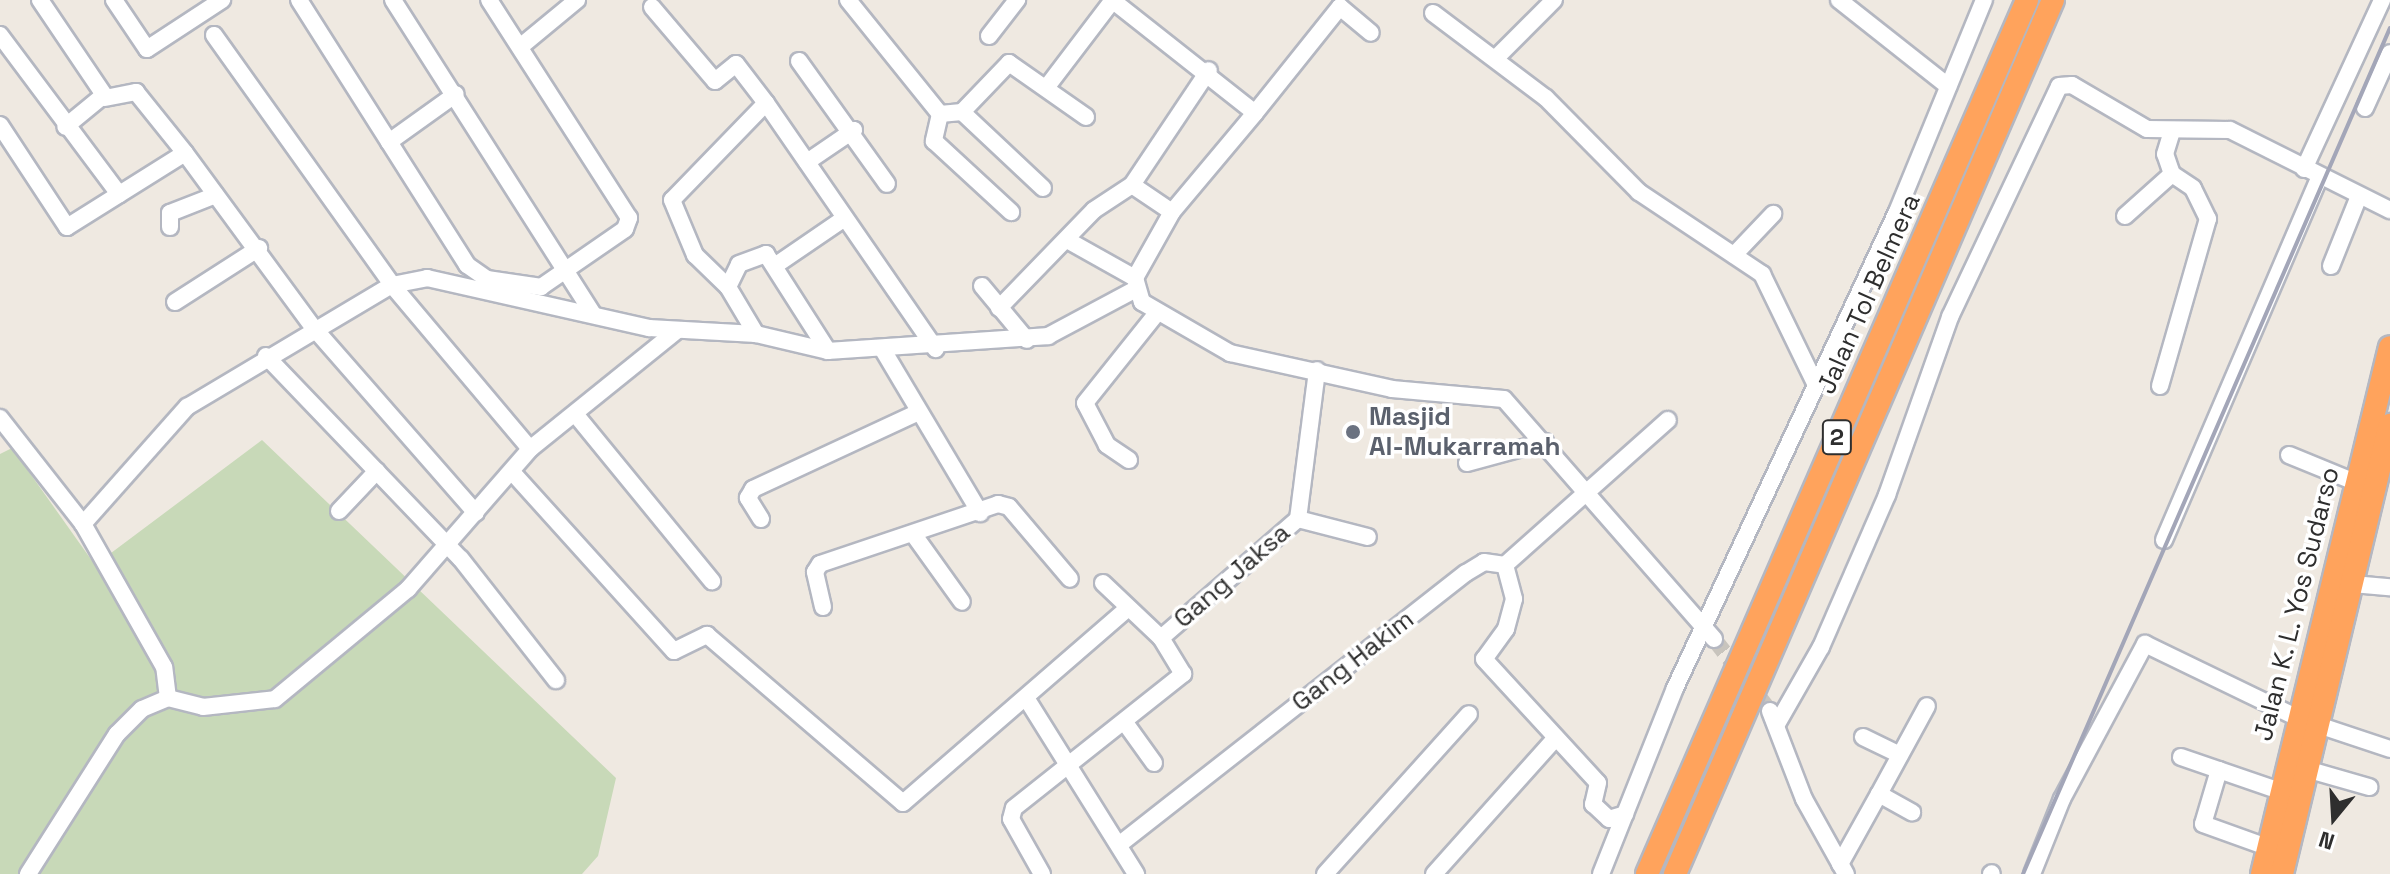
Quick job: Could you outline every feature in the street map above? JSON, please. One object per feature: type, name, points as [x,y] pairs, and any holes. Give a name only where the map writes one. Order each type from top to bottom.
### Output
[{"type":"highway","name":"Jalan Tol Belmera","points":[[1647,874],[2027,0]]},
{"type":"highway","name":"Jalan Tol Belmera","points":[[1675,874],[2053,0]]},
{"type":"highway","name":"Jalan K. L. Yos Sudarso","points":[[2282,874],[2306,769],[2308,721],[2355,482],[2390,347]]},
{"type":"highway","name":"Jalan K. L. Yos Sudarso","points":[[2262,874],[2280,791],[2308,721],[2352,584],[2390,425]]},
{"type":"street","points":[[40,0],[105,98]]},
{"type":"street","points":[[114,0],[147,49],[215,2]]},
{"type":"street","points":[[299,0],[474,272],[534,288],[570,270],[629,218],[489,0]]},
{"type":"street","points":[[393,0],[570,270],[593,314]]},
{"type":"street","points":[[520,47],[577,0]]},
{"type":"street","points":[[848,0],[940,114]]},
{"type":"street","points":[[989,36],[1017,0]]},
{"type":"street","points":[[1046,88],[1113,0],[1209,70],[1255,113]]},
{"type":"street","points":[[1498,56],[1554,0]]},
{"type":"street","points":[[1839,0],[1948,86]]},
{"type":"street","points":[[1601,874],[1702,626],[1948,86],[1984,0]]},
{"type":"street","points":[[2304,169],[2382,0]]},
{"type":"street","points":[[652,7],[715,81],[736,64],[936,349]]},
{"type":"street","points":[[83,524],[187,407],[313,327],[392,285],[427,278],[676,331],[756,334],[828,351],[936,349],[1027,340],[1067,329],[1136,284],[1172,212],[1340,7],[1371,33]]},
{"type":"street","points":[[1433,13],[1498,56],[1639,192],[1734,255],[1776,291],[1814,381]]},
{"type":"street","points":[[0,35],[65,127],[119,194]]},
{"type":"street","points":[[214,35],[392,285],[530,449]]},
{"type":"street","points":[[2365,108],[2390,53]]},
{"type":"street","points":[[799,61],[854,130],[887,184]]},
{"type":"street","points":[[940,114],[962,112],[1004,64],[1046,88],[1086,117]]},
{"type":"street","points":[[999,308],[1067,240],[1132,185],[1209,70]]},
{"type":"street","points":[[1843,869],[1804,799],[1774,718],[1821,647],[1887,495],[1950,317],[2059,86],[2072,85],[2147,129],[2171,134],[2230,130],[2319,178],[2390,210]]},
{"type":"street","points":[[65,127],[105,98],[136,92],[259,248],[313,327],[476,513]]},
{"type":"street","points":[[389,142],[456,94]]},
{"type":"street","points":[[756,334],[728,287],[695,255],[672,200],[766,103]]},
{"type":"street","points":[[962,112],[1043,188]]},
{"type":"street","points":[[940,114],[934,141],[1011,212]]},
{"type":"street","points":[[0,125],[61,224],[72,226],[185,153]]},
{"type":"street","points":[[807,162],[854,130]]},
{"type":"street","points":[[2160,386],[2208,219],[2193,188],[2172,174],[2165,154],[2171,134]]},
{"type":"street","points":[[2125,216],[2172,174]]},
{"type":"street","points":[[2164,540],[2319,178]]},
{"type":"street","points":[[1132,185],[1172,212]]},
{"type":"street","points":[[170,227],[170,213],[216,195]]},
{"type":"street","points":[[2331,266],[2359,196]]},
{"type":"street","points":[[1734,255],[1773,214]]},
{"type":"street","points":[[776,265],[845,218]]},
{"type":"street","points":[[1067,240],[1136,284],[1156,314],[1215,349],[1392,389],[1490,394],[1545,442],[1714,639]]},
{"type":"street","points":[[175,302],[259,248]]},
{"type":"street","points":[[728,287],[734,268],[760,252],[776,265],[828,351]]},
{"type":"street","points":[[982,286],[1027,340]]},
{"type":"street","points":[[1129,460],[1107,445],[1085,403],[1156,314]]},
{"type":"street","points":[[28,874],[117,734],[142,709],[168,698],[203,707],[275,699],[448,548],[530,449],[576,415],[676,331]]},
{"type":"street","points":[[883,350],[917,413],[980,513]]},
{"type":"street","points":[[266,356],[448,548],[556,680]]},
{"type":"street","name":"Gang Jaksa","points":[[1161,638],[1298,519],[1317,370]]},
{"type":"street","points":[[761,519],[748,498],[753,489],[917,413]]},
{"type":"street","points":[[576,415],[712,581]]},
{"type":"street","points":[[0,418],[83,524],[164,667],[168,698]]},
{"type":"street","points":[[1625,814],[1609,819],[1593,804],[1598,783],[1553,741],[1484,659],[1506,629],[1514,599],[1505,565],[1584,489],[1668,420]]},
{"type":"street","points":[[1467,463],[1545,442]]},
{"type":"street","points":[[2289,455],[2355,482]]},
{"type":"street","points":[[339,511],[377,471]]},
{"type":"street","points":[[513,473],[674,651],[707,635],[896,800],[909,800],[1028,701],[1128,608]]},
{"type":"street","points":[[823,607],[816,566],[980,513],[1009,507],[1070,579]]},
{"type":"street","points":[[1298,519],[1368,537]]},
{"type":"street","points":[[914,535],[962,602]]},
{"type":"street","name":"Gang Hakim","points":[[1120,844],[1466,573],[1484,562],[1505,565]]},
{"type":"street","points":[[1042,874],[1010,813],[1074,766],[1183,674],[1161,638],[1103,583]]},
{"type":"street","points":[[2352,584],[2390,587]]},
{"type":"street","points":[[2032,874],[2062,799],[2145,644],[2308,721],[2390,749]]},
{"type":"street","points":[[1028,701],[1074,766],[1136,874]]},
{"type":"street","points":[[1843,869],[1927,706]]},
{"type":"street","points":[[1325,874],[1469,714]]},
{"type":"street","points":[[1126,724],[1154,763]]},
{"type":"street","points":[[1863,737],[1900,755]]},
{"type":"street","points":[[1434,874],[1553,741]]},
{"type":"street","points":[[2181,757],[2280,791]]},
{"type":"street","points":[[2306,769],[2369,787]]},
{"type":"street","points":[[2219,770],[2203,824],[2267,847]]},
{"type":"street","points":[[1879,794],[1912,812]]},
{"type":"green space","points":[[262,440],[616,778],[598,856],[582,874],[0,874],[0,454],[12,448],[95,565]]},
{"type":"tunnel","points":[[1714,639],[1770,711]]},
{"type":"railway","points":[[2023,874],[2390,28]]},
{"type":"place","name":"Masjid Al-Mukarramah","points":[[1353,432]]}]
